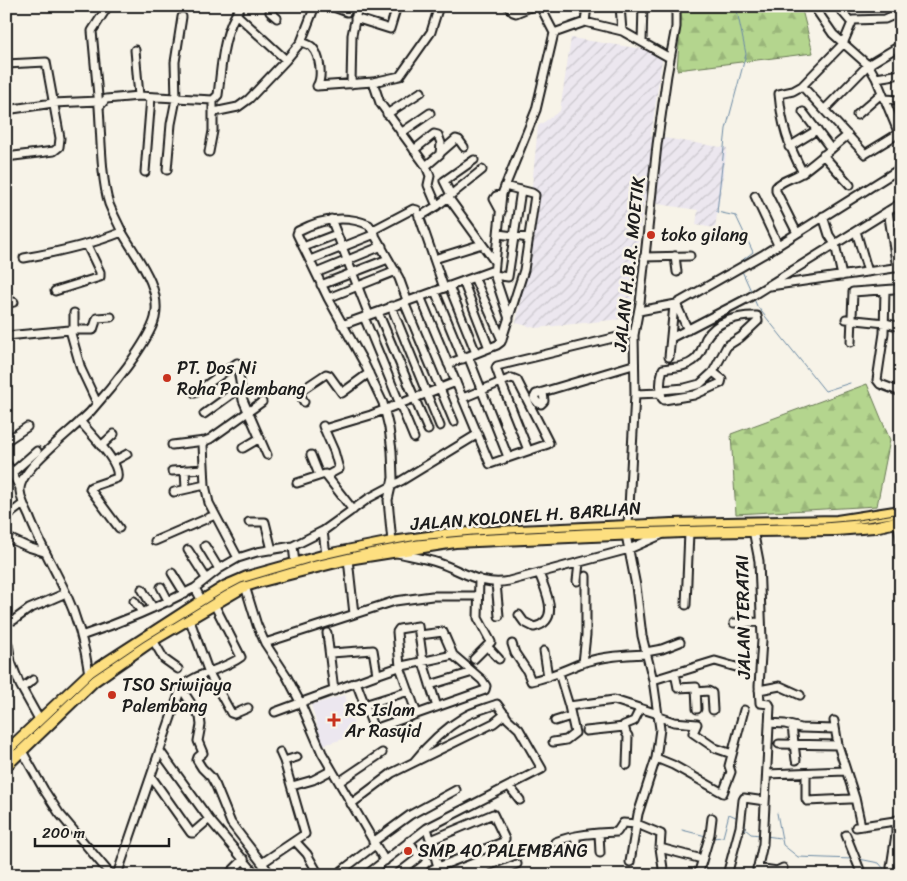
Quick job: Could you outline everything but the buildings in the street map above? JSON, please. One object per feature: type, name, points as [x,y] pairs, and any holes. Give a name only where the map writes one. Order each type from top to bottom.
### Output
[{"type":"highway","name":"JALAN KOLONEL H. BARLIAN","points":[[627,530],[739,522],[878,520],[901,511]]},
{"type":"highway","points":[[9,763],[94,682],[153,640],[245,586],[391,547],[475,537],[627,530],[662,534],[754,530],[836,530],[878,520],[899,522]]},
{"type":"highway","name":"JALAN KOLONEL H. BARLIAN","points":[[6,752],[89,674],[226,586],[247,577],[326,554],[391,547]]},
{"type":"street","points":[[20,489],[24,476],[34,464],[97,403],[131,361],[144,341],[154,319],[155,298],[151,283],[122,232],[109,204],[106,186],[92,31],[108,6]]},
{"type":"street","points":[[6,110],[53,103],[99,104],[109,98],[139,96],[213,100],[218,95],[224,46],[230,25],[241,6]]},
{"type":"street","points":[[273,6],[270,12],[277,18]]},
{"type":"street","points":[[214,112],[238,107],[286,60],[301,42],[315,6]]},
{"type":"street","points":[[331,6],[347,12]]},
{"type":"street","points":[[351,84],[352,35],[358,6]]},
{"type":"street","points":[[354,18],[390,29],[397,6]]},
{"type":"street","points":[[301,42],[312,47],[316,54],[320,79],[317,86],[373,82],[396,78],[404,72],[431,32],[439,6]]},
{"type":"street","points":[[508,6],[512,12],[516,13],[532,6]]},
{"type":"street","points":[[494,269],[502,194],[536,110],[554,33],[540,6]]},
{"type":"street","points":[[585,22],[587,6]]},
{"type":"street","points":[[620,6],[622,31]]},
{"type":"street","points":[[642,42],[643,6]]},
{"type":"street","name":"JALAN H.B.R. MOETIK","points":[[630,862],[638,812],[659,744],[659,715],[627,530],[635,394],[633,365],[634,332],[640,303],[656,145],[676,27],[676,6]]},
{"type":"street","points":[[803,173],[789,146],[783,127],[779,95],[802,86],[843,44],[851,22],[854,19],[880,19],[898,14],[893,6]]},
{"type":"street","points":[[838,7],[851,22]]},
{"type":"street","points":[[802,86],[866,154],[900,135],[876,78],[868,66],[833,34],[815,8]]},
{"type":"street","points":[[236,14],[286,60]]},
{"type":"street","points":[[167,170],[171,124],[176,99],[175,62],[182,17]]},
{"type":"street","points":[[554,33],[585,22],[622,31],[670,58]]},
{"type":"street","points":[[825,109],[868,66],[901,45]]},
{"type":"street","points":[[135,50],[139,96]]},
{"type":"street","points":[[6,64],[46,62],[60,138],[57,150],[6,157]]},
{"type":"street","points":[[876,78],[901,74]]},
{"type":"street","points":[[373,82],[377,99],[426,166],[430,176],[428,185],[437,206]]},
{"type":"street","points":[[387,114],[421,92]]},
{"type":"street","points":[[857,115],[883,96],[901,100]]},
{"type":"street","points":[[144,172],[151,97]]},
{"type":"street","points":[[209,152],[213,131],[213,100]]},
{"type":"street","points":[[803,112],[831,149]]},
{"type":"street","points":[[401,132],[430,113]]},
{"type":"street","points":[[789,146],[817,130]]},
{"type":"street","points":[[414,150],[436,134],[440,141],[440,153]]},
{"type":"street","points":[[797,233],[776,188],[780,183],[803,173],[848,135]]},
{"type":"street","points":[[426,166],[456,139],[464,147]]},
{"type":"street","points":[[823,155],[850,185]]},
{"type":"street","points":[[474,160],[444,181],[449,196],[482,244],[494,269],[509,319]]},
{"type":"street","points":[[639,311],[675,304],[747,264],[901,168]]},
{"type":"street","points":[[419,217],[437,206],[482,170]]},
{"type":"street","points":[[448,364],[499,344],[509,319],[524,270],[535,195],[505,186]]},
{"type":"street","points":[[494,269],[508,278],[521,190]]},
{"type":"street","points":[[755,196],[778,245]]},
{"type":"street","points":[[671,338],[757,293],[901,203]]},
{"type":"street","points":[[310,260],[374,232],[413,209],[417,210],[434,259],[476,353]]},
{"type":"street","points":[[767,287],[899,268],[888,211]]},
{"type":"street","points":[[823,216],[829,235]]},
{"type":"street","points":[[331,219],[358,286],[366,316],[414,438]]},
{"type":"street","points":[[454,422],[396,271],[369,225],[356,220],[331,219],[298,231],[297,234],[328,298],[370,373],[382,399],[392,451],[393,478],[388,500],[391,547],[479,579],[496,583],[629,549],[662,534]]},
{"type":"street","points":[[815,222],[829,235],[835,244],[842,276]]},
{"type":"street","points":[[856,231],[868,272]]},
{"type":"street","points":[[24,258],[86,245],[122,232]]},
{"type":"street","points":[[303,247],[337,234]]},
{"type":"street","points":[[498,234],[529,238]]},
{"type":"street","points":[[434,259],[482,244]]},
{"type":"street","points":[[55,291],[100,277],[100,272],[86,245]]},
{"type":"street","points":[[316,273],[382,246]]},
{"type":"street","points":[[675,256],[677,272]]},
{"type":"street","points":[[644,257],[690,256]]},
{"type":"street","points":[[322,285],[388,259]]},
{"type":"street","points":[[342,325],[494,269]]},
{"type":"street","points":[[328,298],[396,271]]},
{"type":"street","points":[[474,277],[502,340]]},
{"type":"street","points":[[462,281],[489,348]]},
{"type":"street","points":[[851,342],[850,319],[853,292],[894,289]]},
{"type":"street","points":[[885,290],[885,323],[877,380],[880,384],[901,392]]},
{"type":"street","points":[[435,291],[465,358],[482,390],[508,457]]},
{"type":"street","points":[[420,296],[462,398],[490,464],[548,444],[549,441],[516,379],[512,378],[462,398]]},
{"type":"street","points":[[640,303],[656,307]]},
{"type":"street","points":[[669,357],[671,338],[677,316],[675,304]]},
{"type":"street","points":[[390,306],[440,426]]},
{"type":"street","points":[[378,312],[428,430]]},
{"type":"street","points":[[74,313],[72,330],[81,369],[97,403]]},
{"type":"street","points":[[677,316],[688,330]]},
{"type":"street","points":[[635,394],[661,392],[700,384],[711,374],[726,348],[758,321],[758,316],[731,318],[709,334],[699,355],[694,360],[684,366],[663,369],[661,392],[663,400],[689,396],[720,383],[722,380],[711,374]]},
{"type":"street","points":[[6,336],[93,330],[97,318],[111,317]]},
{"type":"street","points":[[741,318],[750,328]]},
{"type":"street","points":[[850,319],[885,323],[901,328]]},
{"type":"street","points":[[528,450],[501,382],[497,366],[634,332]]},
{"type":"street","points":[[195,393],[237,363],[240,388],[247,412],[267,455]]},
{"type":"street","points":[[544,392],[633,365]]},
{"type":"street","points":[[304,402],[299,392],[326,374],[329,375],[342,393],[370,373]]},
{"type":"street","points":[[711,374],[712,386]]},
{"type":"street","points":[[328,476],[339,469],[323,427],[385,410],[456,382]]},
{"type":"street","points":[[204,414],[240,388]]},
{"type":"street","points":[[172,444],[210,439],[262,402]]},
{"type":"street","points":[[80,421],[114,461],[118,473],[116,478],[90,489],[119,528]]},
{"type":"street","points":[[6,441],[27,427]]},
{"type":"street","points":[[101,446],[114,434]]},
{"type":"street","points":[[81,636],[169,602],[185,594],[219,569],[238,558],[293,546],[323,531],[369,498],[478,434]]},
{"type":"street","points":[[243,448],[260,438]]},
{"type":"street","points":[[205,441],[202,449],[205,484],[209,503],[238,558]]},
{"type":"street","points":[[13,472],[37,451]]},
{"type":"street","points":[[114,461],[126,454]]},
{"type":"street","points":[[312,455],[319,475]]},
{"type":"street","points":[[6,462],[13,472],[20,489],[23,504],[44,552],[66,593],[81,636],[89,674]]},
{"type":"street","points":[[172,471],[204,469]]},
{"type":"street","points":[[185,470],[186,489]]},
{"type":"street","points":[[298,483],[323,474],[328,476],[353,510]]},
{"type":"street","points":[[174,492],[205,484]]},
{"type":"street","points":[[6,517],[23,504]]},
{"type":"street","points":[[155,541],[215,516]]},
{"type":"street","points":[[250,522],[262,520],[266,523],[272,550]]},
{"type":"street","points":[[899,522],[901,545]]},
{"type":"street","name":"JALAN TERATAI","points":[[754,530],[759,561],[762,640],[760,703],[770,705],[770,723]]},
{"type":"street","points":[[323,531],[326,554]]},
{"type":"street","points":[[686,605],[689,532]]},
{"type":"street","points":[[6,537],[28,548],[44,552]]},
{"type":"street","points":[[205,546],[219,569]]},
{"type":"street","points":[[293,546],[296,563]]},
{"type":"street","points":[[188,550],[206,578]]},
{"type":"street","points":[[348,559],[354,614]]},
{"type":"street","points":[[577,581],[579,563]]},
{"type":"street","points":[[172,573],[185,594]]},
{"type":"street","points":[[519,615],[524,622],[534,627],[543,623],[548,616],[550,606],[539,573]]},
{"type":"street","points":[[582,663],[586,635],[586,576]]},
{"type":"street","points":[[474,659],[491,642],[478,618],[479,579]]},
{"type":"street","points":[[496,583],[499,616]]},
{"type":"street","points":[[245,586],[265,643],[286,675],[300,702],[319,748],[385,861]]},
{"type":"street","points":[[161,587],[169,602]]},
{"type":"street","points":[[194,588],[202,601]]},
{"type":"street","points":[[142,589],[153,608]]},
{"type":"street","points":[[14,620],[29,609],[66,593]]},
{"type":"street","points":[[265,643],[406,598],[448,595],[478,596]]},
{"type":"street","points":[[134,601],[142,612]]},
{"type":"street","points":[[117,875],[152,778],[181,688],[190,680],[241,657],[214,604]]},
{"type":"street","points":[[189,618],[209,673],[232,714],[248,708]]},
{"type":"street","points":[[734,623],[760,622]]},
{"type":"street","points":[[417,714],[400,667],[398,630],[417,625],[420,635],[422,662],[438,707]]},
{"type":"street","points":[[356,682],[373,729],[484,691],[486,688],[485,684],[453,655],[443,632],[420,635]]},
{"type":"street","points":[[327,633],[331,653],[334,690]]},
{"type":"street","points":[[153,640],[164,659],[178,669]]},
{"type":"street","points":[[512,644],[530,681],[559,674],[582,663],[617,656],[647,653],[680,642]]},
{"type":"street","points":[[8,644],[8,662],[40,721]]},
{"type":"street","points":[[487,646],[499,659]]},
{"type":"street","points":[[331,653],[373,650],[377,674]]},
{"type":"street","points":[[544,651],[548,677]]},
{"type":"street","points":[[275,712],[377,674],[453,655]]},
{"type":"street","points":[[653,680],[717,661],[736,667]]},
{"type":"street","points":[[430,685],[473,672]]},
{"type":"street","points":[[675,673],[678,687],[695,686],[696,709]]},
{"type":"street","points":[[553,742],[566,740],[574,734],[569,706],[559,674]]},
{"type":"street","points":[[22,688],[33,680]]},
{"type":"street","points":[[759,690],[780,686],[800,695]]},
{"type":"street","points":[[181,688],[201,720],[198,741],[203,753],[197,760],[201,767],[210,775],[216,786],[231,823],[271,875]]},
{"type":"street","points":[[364,705],[409,691]]},
{"type":"street","points":[[696,692],[708,691],[712,693],[714,710]]},
{"type":"street","points":[[569,706],[612,699],[674,722],[697,724],[693,733],[717,749],[732,754]]},
{"type":"street","points":[[366,875],[427,828],[542,769],[519,729],[497,704],[464,716],[427,746],[414,762]]},
{"type":"street","points":[[586,731],[624,727],[625,724],[634,721],[640,709]]},
{"type":"street","points":[[656,758],[673,765],[723,793],[731,772],[729,766],[744,710]]},
{"type":"street","points":[[351,804],[392,773],[494,723],[505,714]]},
{"type":"street","points":[[555,721],[571,716]]},
{"type":"street","points":[[783,868],[777,871],[756,871],[763,844],[770,723],[801,728],[835,725],[845,771],[855,798],[859,826],[898,820],[891,867]]},
{"type":"street","points":[[792,726],[796,760]]},
{"type":"street","points":[[624,727],[628,736],[627,765]]},
{"type":"street","points":[[780,744],[794,746],[838,745]]},
{"type":"street","points":[[22,751],[59,813],[111,875]]},
{"type":"street","points":[[160,751],[209,819],[253,871]]},
{"type":"street","points":[[262,863],[305,833],[280,752]]},
{"type":"street","points":[[339,782],[382,752]]},
{"type":"street","points":[[284,761],[297,756]]},
{"type":"street","points":[[292,786],[313,780],[332,770]]},
{"type":"street","points":[[767,774],[845,771]]},
{"type":"street","points":[[806,773],[807,802],[850,800],[855,798]]},
{"type":"street","points":[[152,778],[190,833],[193,833],[209,819]]},
{"type":"street","points":[[509,786],[520,800]]},
{"type":"street","points":[[340,872],[410,815],[456,790]]},
{"type":"street","points":[[727,875],[737,838],[744,798],[765,801]]},
{"type":"street","points":[[468,808],[474,821]]},
{"type":"street","points":[[431,840],[494,814],[505,838],[505,841],[432,869],[432,875]]},
{"type":"street","points":[[698,875],[709,837],[712,818]]},
{"type":"street","points":[[555,842],[569,836],[576,837],[588,833],[617,832],[623,823],[637,824],[661,834],[660,848],[664,875]]},
{"type":"street","points":[[427,828],[438,866]]},
{"type":"street","points":[[599,833],[600,853]]},
{"type":"street","points":[[846,835],[862,875]]},
{"type":"street","points":[[576,837],[576,850]]},
{"type":"street","points":[[295,841],[307,854],[319,875]]},
{"type":"street","points":[[396,875],[419,857],[409,841]]},
{"type":"street","points":[[660,848],[702,859]]},
{"type":"street","points":[[228,875],[244,859]]},
{"type":"street","points":[[490,875],[517,864]]},
{"type":"shaded area","points":[[571,38],[663,52],[651,136],[727,148],[715,228],[696,225],[698,210],[644,202],[633,278],[630,318],[536,328],[516,323],[535,228],[532,186],[538,126],[560,111]]},
{"type":"shaded area","name":"RS Islam Ar Rasyid","points":[[345,695],[357,735],[323,745],[311,705]]},
{"type":"green space","points":[[680,6],[801,6],[813,53],[677,70]]},
{"type":"green space","points":[[867,384],[890,440],[877,506],[736,514],[731,434]]},
{"type":"waterway","points":[[736,6],[746,54],[726,129],[717,212],[736,216],[753,252],[739,263],[740,265]]},
{"type":"waterway","points":[[742,271],[752,293]]},
{"type":"waterway","points":[[754,299],[757,306],[825,391],[850,383]]},
{"type":"waterway","points":[[777,813],[783,845],[798,857],[852,859]]},
{"type":"waterway","points":[[712,838],[723,837],[729,814],[738,818]]},
{"type":"waterway","points":[[744,821],[745,829],[751,834],[760,835]]},
{"type":"waterway","points":[[682,830],[706,836]]},
{"type":"waterway","points":[[766,836],[780,838]]},
{"type":"waterway","points":[[859,859],[879,863],[889,875]]},
{"type":"tram line","points":[[15,750],[93,676],[143,642],[241,583],[315,561],[417,540],[473,535],[585,529],[824,523],[901,513]]},
{"type":"place","name":"toko gilang","points":[[651,235]]},
{"type":"place","name":"PT. Dos Ni Roha Palembang","points":[[167,378]]},
{"type":"place","name":"TSO Sriwijaya Palembang","points":[[112,695]]},
{"type":"place","name":"RS Islam Ar Rasyid","points":[[334,720]]},
{"type":"place","name":"SMP 40 PALEMBANG","points":[[408,851]]}]
